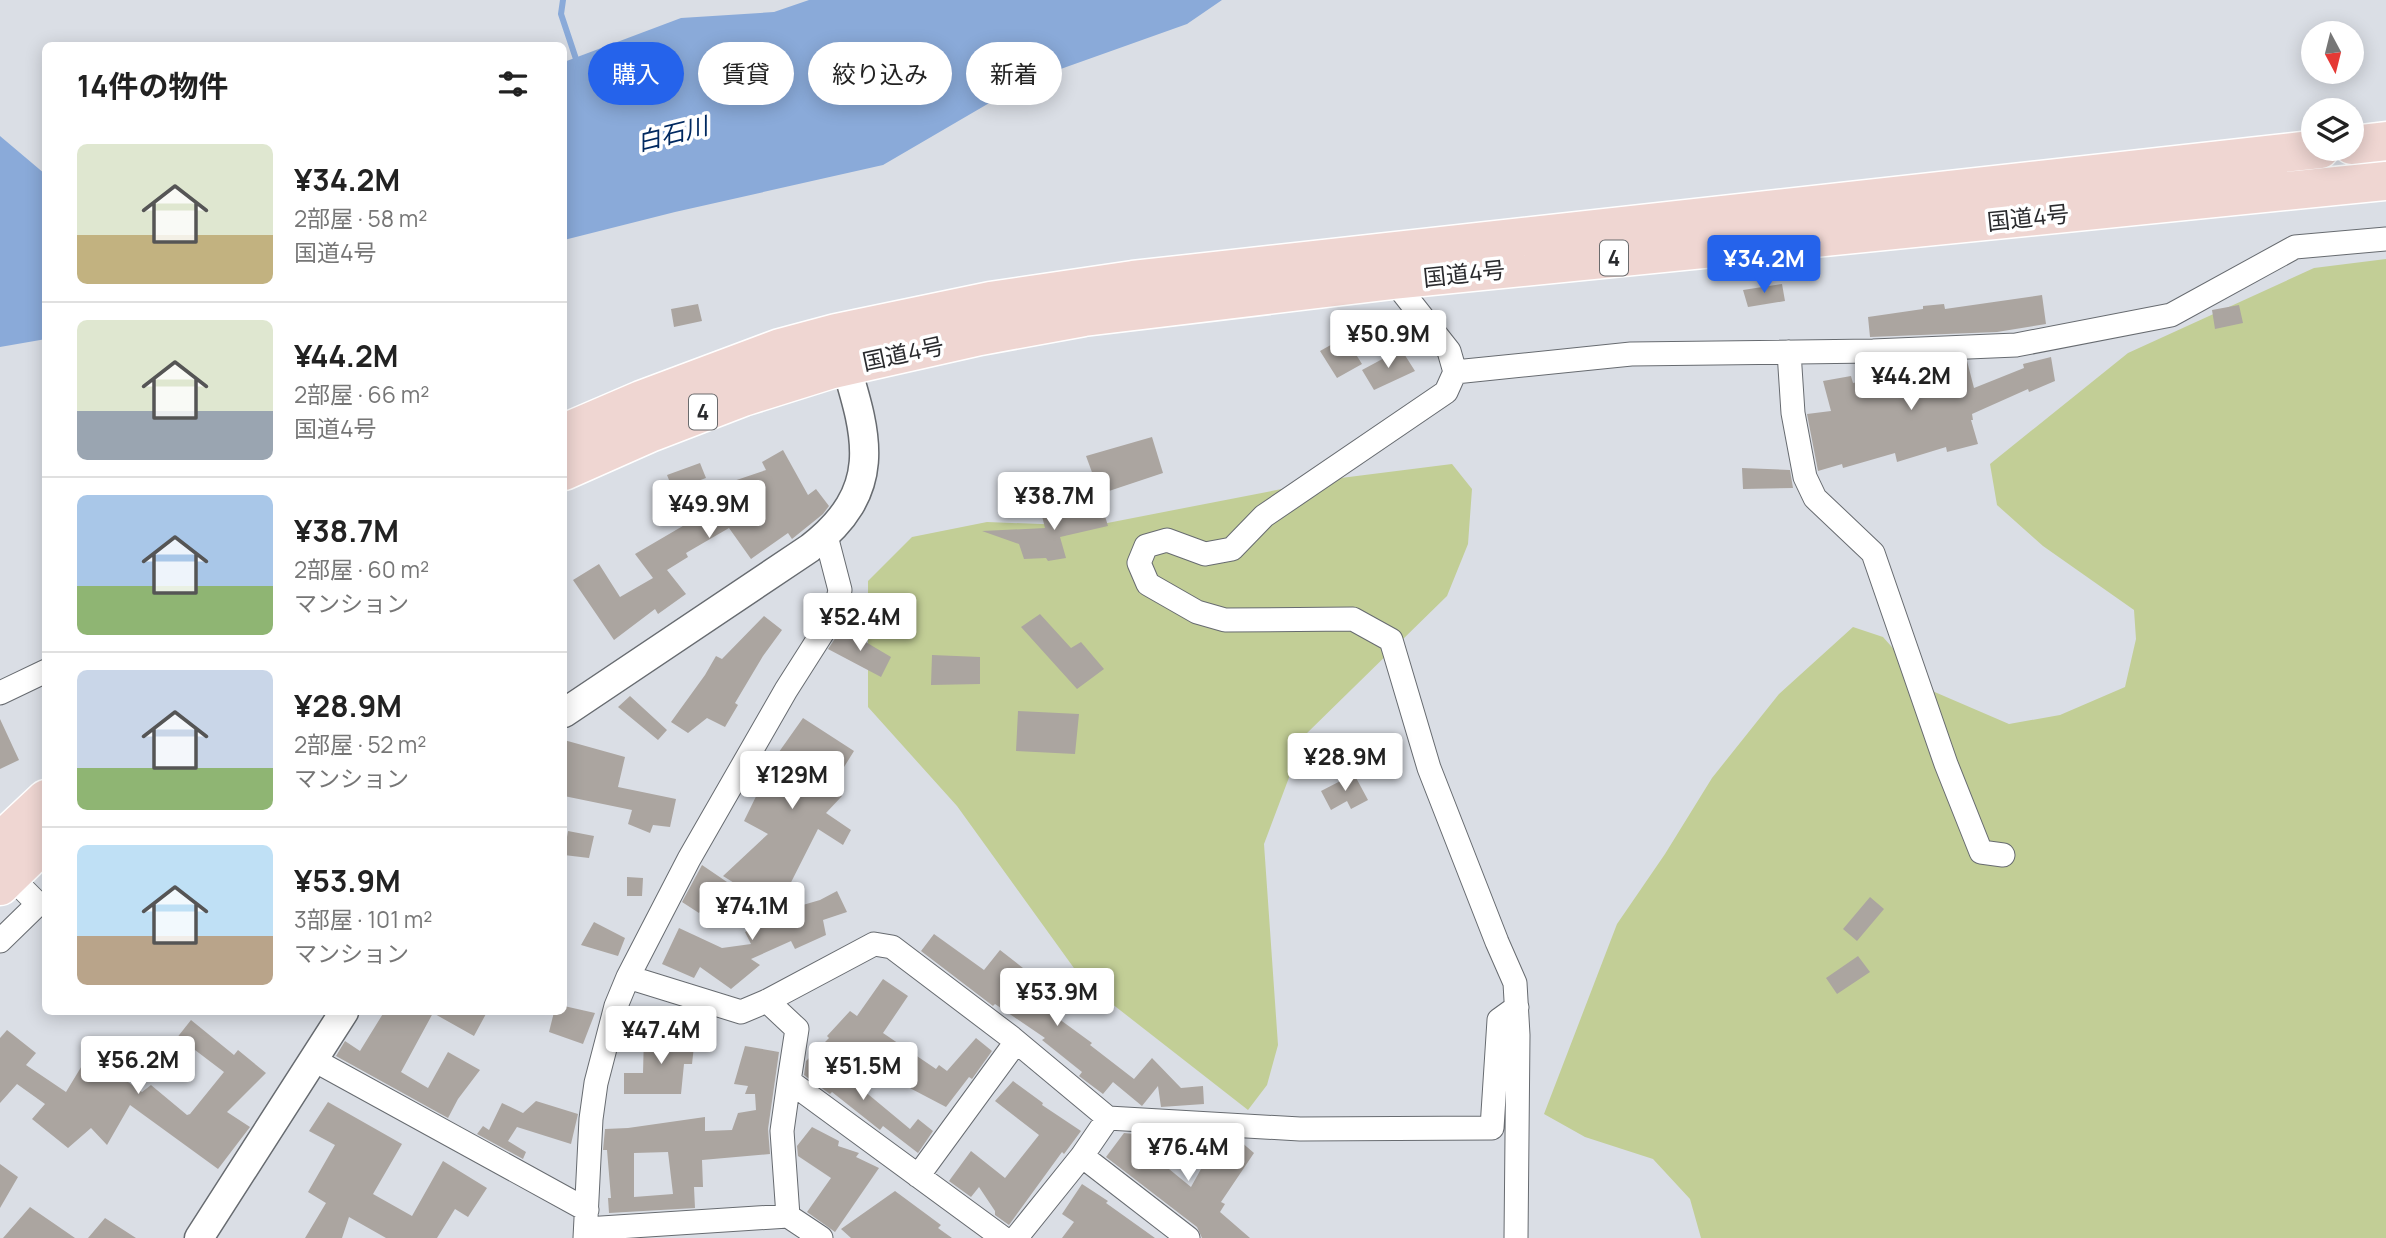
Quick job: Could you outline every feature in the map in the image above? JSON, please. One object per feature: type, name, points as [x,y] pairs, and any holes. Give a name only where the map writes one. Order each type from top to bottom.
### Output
[{"type":"highway","points":[[2364,144],[2386,141]]},
{"type":"highway","name":"国道4号","points":[[567,470],[652,432],[730,402],[841,349],[990,301],[1133,280],[2301,151]]},
{"type":"highway","name":"国道4号","points":[[567,432],[641,400],[780,348],[841,349],[980,336],[1084,317],[1393,280],[2386,181]]},
{"type":"highway","points":[[3,868],[42,805]]},
{"type":"highway","points":[[3,868],[42,844]]},
{"type":"street","points":[[1455,372],[1631,354],[2016,345],[2171,315],[2295,247],[2386,239]]},
{"type":"street","points":[[1393,280],[1449,351],[1455,372],[1446,392],[1264,516],[1232,549],[1205,554],[1167,540],[1146,546],[1139,564],[1147,584],[1197,612],[1225,620],[1353,619],[1391,640],[1429,768],[1515,983],[1518,1180],[1516,1238]]},
{"type":"street","points":[[567,711],[826,536],[853,501],[865,467],[863,427],[841,349]]},
{"type":"street","points":[[1788,352],[1793,413],[1805,477],[1815,498],[1874,553],[1946,764],[1981,852],[2003,855]]},
{"type":"street","points":[[586,1226],[596,1083],[616,1006],[628,977],[689,859],[786,690],[835,613],[840,590],[826,536]]},
{"type":"street","points":[[0,692],[42,673]]},
{"type":"street","points":[[0,941],[41,900],[3,868]]},
{"type":"street","points":[[628,977],[741,1012],[874,944],[892,947],[1016,1042],[1108,1118],[1300,1129],[1492,1128],[1499,1020],[1517,1007]]},
{"type":"street","points":[[767,1001],[797,1029],[782,1131],[788,1216]]},
{"type":"street","points":[[199,1238],[342,1015]]},
{"type":"street","points":[[918,1176],[1016,1042]]},
{"type":"street","points":[[314,1060],[586,1226],[732,1229],[788,1216],[821,1238]]},
{"type":"street","points":[[789,1081],[1003,1238]]},
{"type":"street","points":[[1016,1238],[1082,1156],[1108,1118]]},
{"type":"street","points":[[1082,1156],[1188,1238]]},
{"type":"green space","points":[[2386,259],[2386,1238],[1701,1238],[1690,1199],[1653,1159],[1585,1137],[1544,1114],[1617,924],[1712,778],[1779,694],[1853,627],[1883,637],[1930,690],[2009,724],[2060,715],[2125,687],[2136,639],[2134,610],[2043,546],[1997,505],[1990,464],[2128,353],[2314,268]]},
{"type":"green space","points":[[1452,464],[1472,489],[1468,544],[1447,596],[1305,735],[1264,844],[1278,1045],[1267,1085],[1248,1110],[1084,982],[957,806],[868,707],[868,581],[912,537],[987,522],[1092,526],[1333,479]]},
{"type":"water","name":"白石川","points":[[809,0],[1222,0],[1187,24],[1062,69],[1062,42],[966,42],[966,105],[986,105],[883,165],[567,239],[567,61],[588,53],[588,105],[684,105],[684,42],[617,42],[681,18],[774,12]]},
{"type":"water","points":[[0,136],[42,171],[42,340],[0,347]]},
{"type":"building","points":[[1782,284],[1785,301],[1748,307],[1743,290]]},
{"type":"building","points":[[2042,295],[2046,324],[1997,332],[1870,337],[1868,317],[1923,309],[1923,306],[1944,304],[1945,309]]},
{"type":"building","points":[[698,304],[702,321],[674,327],[671,309]]},
{"type":"building","points":[[2239,305],[2243,323],[2215,329],[2212,310]]},
{"type":"building","points":[[1345,337],[1362,364],[1337,378],[1320,351]]},
{"type":"building","points":[[1401,349],[1415,371],[1374,390],[1362,370]]},
{"type":"building","points":[[2051,357],[2055,381],[2029,392],[2028,389],[1972,414],[1971,420],[1978,444],[1947,452],[1946,447],[1897,462],[1895,453],[1843,468],[1842,464],[1818,471],[1807,414],[1831,411],[1823,381],[1851,376],[1853,383],[1922,368],[1921,363],[1967,361],[1974,388],[2024,368],[2023,364]]},
{"type":"building","points":[[1152,437],[1163,473],[1100,494],[1086,456]]},
{"type":"building","points":[[783,450],[808,495],[816,489],[829,506],[823,514],[792,539],[788,533],[751,559],[729,528],[686,553],[688,557],[667,570],[686,594],[658,614],[655,609],[614,640],[573,580],[599,564],[620,597],[653,578],[635,554],[717,506],[707,490],[766,470],[762,462]]},
{"type":"building","points":[[700,463],[706,478],[673,490],[667,475]]},
{"type":"building","points":[[1742,468],[1790,470],[1793,488],[1743,489]]},
{"type":"building","points":[[1102,506],[1108,526],[1060,537],[1066,558],[1048,561],[1046,558],[1024,559],[1019,544],[982,531],[1045,528],[1041,512],[1057,507],[1059,513]]},
{"type":"building","points":[[1040,614],[1071,648],[1081,642],[1104,669],[1077,689],[1021,627]]},
{"type":"building","points":[[764,616],[782,630],[735,703],[738,705],[725,727],[707,718],[688,733],[671,722],[716,656],[722,659]]},
{"type":"building","points":[[842,628],[891,657],[881,677],[828,649]]},
{"type":"building","points":[[932,655],[980,657],[980,684],[931,685]]},
{"type":"building","points":[[630,696],[667,730],[658,740],[618,707]]},
{"type":"building","points":[[1018,711],[1079,714],[1075,754],[1016,751]]},
{"type":"building","points":[[803,718],[854,751],[831,788],[842,796],[826,813],[851,830],[843,845],[818,829],[777,910],[723,876],[768,834],[744,821],[765,778],[755,773],[765,754],[774,759]]},
{"type":"building","points":[[0,719],[19,760],[0,769]]},
{"type":"building","points":[[567,741],[625,757],[618,787],[676,799],[670,827],[653,825],[650,833],[628,824],[632,810],[567,797]]},
{"type":"building","points":[[1354,774],[1368,800],[1351,809],[1347,801],[1331,810],[1321,791]]},
{"type":"building","points":[[568,831],[594,836],[589,858],[567,855]]},
{"type":"building","points":[[702,865],[727,882],[699,913],[682,902]]},
{"type":"building","points":[[627,877],[643,878],[642,896],[627,896]]},
{"type":"building","points":[[837,891],[847,912],[823,920],[826,935],[795,949],[791,941],[751,959],[760,965],[731,989],[700,967],[694,978],[662,964],[679,928],[722,948],[751,944],[745,932],[789,909],[820,900]]},
{"type":"building","points":[[1870,897],[1884,909],[1857,941],[1843,929]]},
{"type":"building","points":[[594,922],[625,938],[618,956],[581,945]]},
{"type":"building","points":[[934,934],[984,970],[1000,950],[1023,968],[1013,980],[1134,1079],[1152,1058],[1181,1088],[1203,1086],[1204,1104],[1161,1107],[1158,1086],[1142,1106],[1113,1082],[1103,1094],[1079,1076],[1082,1072],[1042,1040],[1045,1038],[995,1004],[993,1006],[921,951]]},
{"type":"building","points":[[1858,956],[1870,972],[1837,994],[1826,978]]},
{"type":"building","points":[[883,979],[908,996],[883,1033],[936,1069],[939,1065],[947,1071],[976,1038],[992,1051],[972,1079],[969,1077],[946,1107],[824,1043],[850,1011],[857,1016]]},
{"type":"building","points":[[567,1007],[595,1013],[583,1044],[549,1032],[553,1015],[567,1015]]},
{"type":"building","points":[[382,1015],[432,1015],[401,1072],[428,1088],[448,1052],[480,1070],[458,1099],[448,1118],[336,1056],[345,1041],[360,1051]]},
{"type":"building","points":[[437,1015],[485,1015],[474,1036]]},
{"type":"building","points":[[191,1020],[234,1055],[238,1050],[266,1073],[227,1112],[250,1127],[218,1169],[130,1105],[107,1145],[91,1128],[68,1148],[32,1119],[45,1104],[17,1084],[0,1103],[0,1038],[7,1030],[36,1053],[26,1065],[66,1092],[89,1054],[142,1092],[151,1085],[187,1115],[190,1114],[224,1072],[195,1050],[174,1076],[157,1063]]},
{"type":"building","points":[[644,1035],[695,1037],[692,1064],[684,1064],[681,1094],[624,1094],[624,1073],[643,1073]]},
{"type":"building","points":[[745,1046],[779,1052],[768,1129],[770,1154],[702,1160],[703,1187],[694,1187],[695,1208],[609,1213],[608,1198],[611,1198],[607,1150],[603,1150],[605,1129],[705,1117],[705,1131],[732,1130],[738,1113],[756,1110],[755,1094],[745,1094],[748,1086],[734,1084]],"holes":[[[668,1152],[673,1194],[634,1197],[634,1153]]]},
{"type":"building","points":[[816,1051],[910,1129],[918,1119],[933,1131],[918,1153],[883,1126],[880,1130],[832,1092],[830,1094],[804,1075],[806,1061]]},
{"type":"building","points":[[1013,1081],[1043,1103],[1042,1105],[1081,1131],[1064,1154],[1062,1152],[1009,1225],[995,1215],[979,1187],[971,1197],[949,1181],[971,1151],[1005,1178],[1039,1135],[995,1101]]},
{"type":"building","points":[[536,1101],[578,1114],[571,1144],[517,1127],[508,1141],[526,1152],[523,1159],[477,1134],[483,1126],[489,1130],[502,1103],[523,1113]]},
{"type":"building","points":[[328,1102],[402,1144],[373,1194],[412,1216],[443,1161],[487,1188],[468,1217],[455,1209],[437,1238],[386,1238],[349,1217],[342,1238],[305,1238],[326,1203],[308,1192],[335,1145],[309,1131]]},
{"type":"building","points":[[812,1127],[839,1141],[838,1146],[859,1153],[856,1157],[879,1168],[835,1232],[807,1212],[831,1178],[798,1156],[797,1146]]},
{"type":"building","points":[[1124,1133],[1134,1134],[1151,1145],[1147,1151],[1191,1187],[1211,1151],[1240,1141],[1254,1153],[1221,1202],[1225,1204],[1220,1212],[1250,1238],[1202,1238],[1197,1227],[1106,1157]]},
{"type":"building","points":[[0,1164],[18,1177],[0,1208]]},
{"type":"building","points":[[1082,1184],[1155,1238],[1062,1238],[1074,1222],[1062,1214]]},
{"type":"building","points":[[895,1191],[941,1225],[938,1228],[952,1238],[851,1238],[841,1229]]},
{"type":"building","points":[[30,1207],[75,1238],[3,1238]]},
{"type":"building","points":[[105,1218],[136,1238],[88,1238]]},
{"type":"waterway","points":[[563,0],[561,14],[578,65]]}]
